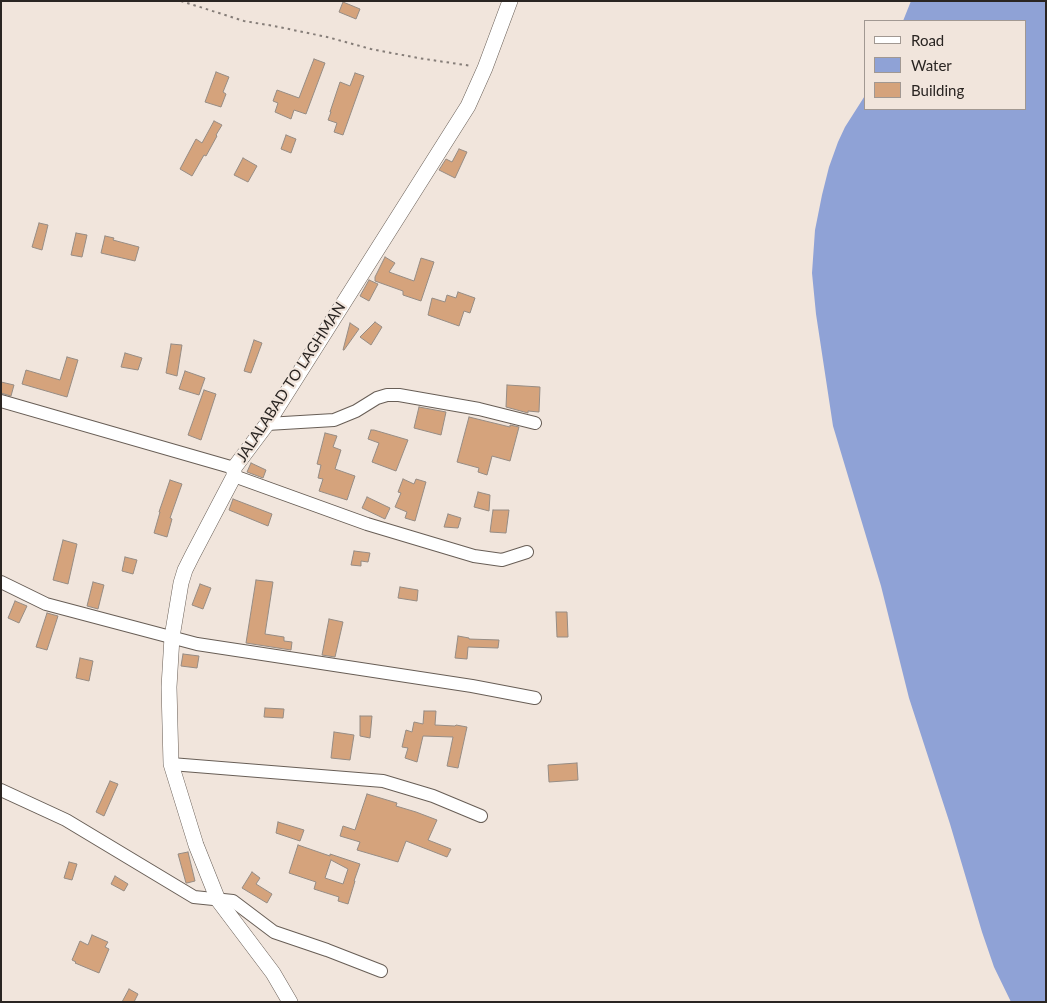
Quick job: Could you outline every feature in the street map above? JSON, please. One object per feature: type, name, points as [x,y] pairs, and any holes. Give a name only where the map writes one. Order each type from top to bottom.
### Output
[{"type":"street","name":"JALALABAD TO LAGHMAN","points":[[290,1002],[272,973],[218,900],[196,846],[171,764],[169,687],[172,637],[181,584],[185,570],[234,472],[267,424],[468,106],[485,68],[510,1]]},
{"type":"street","points":[[267,424],[334,420],[356,411],[377,398],[387,395],[399,395],[479,409],[535,423]]},
{"type":"street","points":[[1,401],[234,472],[367,524],[474,556],[502,560],[527,552]]},
{"type":"street","points":[[1,582],[46,604],[197,644],[472,686],[535,698]]},
{"type":"street","points":[[171,764],[383,781],[433,796],[481,816]]},
{"type":"street","points":[[1,790],[66,820],[194,897],[233,902],[274,932],[381,971]]},
{"type":"path","points":[[181,1],[244,22],[318,35],[371,49],[418,58],[485,68]]},
{"type":"water","points":[[911,1],[1046,1],[1046,1002],[1011,1002],[994,967],[982,932],[950,824],[909,698],[881,586],[833,426],[816,314],[812,273],[815,230],[822,195],[838,142],[864,97],[864,110],[1027,110],[1027,20],[903,20]]},
{"type":"building","points":[[343,2],[360,9],[356,19],[339,12]]},
{"type":"building","points":[[314,59],[325,63],[306,114],[294,110],[291,119],[275,112],[278,103],[273,101],[277,90],[299,98]]},
{"type":"building","points":[[216,72],[229,77],[223,92],[226,94],[221,107],[205,102]]},
{"type":"building","points":[[355,73],[364,76],[343,135],[334,132],[337,123],[328,120],[340,82],[350,86]]},
{"type":"building","points":[[214,121],[222,125],[206,156],[204,155],[192,176],[180,169],[196,139],[202,143]]},
{"type":"building","points":[[286,135],[296,139],[291,153],[281,149]]},
{"type":"building","points":[[459,149],[467,152],[455,178],[439,170],[446,159],[452,162]]},
{"type":"building","points":[[243,158],[257,166],[248,182],[234,175]]},
{"type":"building","points":[[39,223],[48,225],[42,250],[32,247]]},
{"type":"building","points":[[76,233],[87,235],[82,257],[71,255]]},
{"type":"building","points":[[105,236],[139,247],[135,261],[101,253]]},
{"type":"building","points":[[385,257],[395,263],[389,272],[414,281],[421,258],[434,262],[421,301],[403,295],[403,291],[375,281],[375,277]]},
{"type":"building","points":[[369,280],[378,284],[369,301],[360,296]]},
{"type":"building","points":[[458,292],[475,298],[470,313],[464,311],[459,326],[428,315],[432,298],[445,302],[447,295],[456,298]]},
{"type":"building","points":[[375,322],[382,327],[371,345],[360,337]]},
{"type":"building","points":[[350,323],[359,329],[343,350]]},
{"type":"building","points":[[254,340],[262,343],[251,373],[244,371]]},
{"type":"building","points":[[171,344],[182,345],[177,376],[166,373]]},
{"type":"building","points":[[125,353],[142,358],[138,370],[121,367]]},
{"type":"building","points":[[67,357],[78,360],[67,397],[22,384],[26,370],[60,380]]},
{"type":"building","points":[[185,371],[205,378],[199,395],[179,389]]},
{"type":"building","points":[[1,382],[14,385],[11,396],[1,393]]},
{"type":"building","points":[[507,385],[540,387],[539,412],[528,411],[528,413],[506,407]]},
{"type":"building","points":[[204,390],[216,394],[201,440],[188,435]]},
{"type":"building","points":[[419,407],[446,412],[441,435],[414,428]]},
{"type":"building","points":[[469,417],[510,427],[510,425],[519,427],[510,461],[492,456],[487,475],[478,472],[479,468],[457,462]]},
{"type":"building","points":[[371,430],[408,440],[396,471],[372,462],[379,443],[368,439]]},
{"type":"building","points":[[325,433],[337,436],[333,447],[341,450],[335,469],[355,476],[347,500],[319,491],[323,479],[318,478],[321,465],[317,464]]},
{"type":"building","points":[[251,463],[266,470],[263,478],[247,472]]},
{"type":"building","points":[[403,479],[414,484],[416,479],[426,482],[415,521],[405,518],[407,512],[395,507],[401,493],[398,492]]},
{"type":"building","points":[[170,480],[182,484],[170,518],[172,519],[167,537],[154,533]]},
{"type":"building","points":[[478,492],[490,495],[489,511],[474,507]]},
{"type":"building","points":[[367,497],[390,508],[385,519],[362,508]]},
{"type":"building","points":[[233,499],[272,514],[268,526],[229,510]]},
{"type":"building","points":[[493,510],[509,510],[506,533],[490,532]]},
{"type":"building","points":[[448,514],[461,518],[458,528],[444,527]]},
{"type":"building","points":[[63,540],[77,544],[68,584],[53,580]]},
{"type":"building","points":[[354,551],[370,553],[368,562],[361,561],[361,566],[351,565]]},
{"type":"building","points":[[125,557],[137,560],[133,574],[122,571]]},
{"type":"building","points":[[256,580],[273,582],[265,634],[284,637],[284,641],[292,642],[291,650],[246,643]]},
{"type":"building","points":[[93,582],[104,585],[98,609],[87,606]]},
{"type":"building","points":[[200,584],[211,588],[203,609],[192,605]]},
{"type":"building","points":[[400,587],[418,590],[417,601],[398,598]]},
{"type":"building","points":[[15,601],[27,606],[19,623],[8,618]]},
{"type":"building","points":[[556,612],[567,612],[568,637],[557,637]]},
{"type":"building","points":[[47,613],[58,616],[47,650],[36,647]]},
{"type":"building","points":[[329,619],[343,622],[335,657],[322,655]]},
{"type":"building","points":[[458,636],[469,639],[499,640],[498,648],[468,647],[467,659],[455,658]]},
{"type":"building","points":[[183,654],[199,656],[197,668],[181,666]]},
{"type":"building","points":[[80,658],[93,661],[89,681],[76,678]]},
{"type":"building","points":[[265,708],[284,709],[283,718],[264,717]]},
{"type":"building","points":[[424,711],[436,711],[435,725],[467,727],[458,768],[447,766],[453,737],[423,736],[417,762],[405,758],[408,748],[402,747],[406,730],[412,732],[414,722],[423,724]]},
{"type":"building","points":[[360,716],[372,716],[370,738],[360,736]]},
{"type":"building","points":[[334,732],[354,735],[350,760],[331,758]]},
{"type":"building","points":[[577,763],[578,780],[549,782],[548,765]]},
{"type":"building","points":[[110,781],[118,784],[104,816],[96,812]]},
{"type":"building","points":[[367,794],[397,803],[396,806],[437,820],[428,840],[451,849],[447,857],[406,841],[398,862],[357,850],[360,842],[340,836],[343,826],[355,830]]},
{"type":"building","points":[[278,822],[304,830],[300,841],[276,833]]},
{"type":"building","points":[[298,845],[360,864],[348,904],[338,901],[339,897],[314,889],[316,882],[289,873]],"holes":[[[331,860],[348,869],[343,884],[325,878]]]},
{"type":"building","points":[[188,852],[195,881],[186,883],[178,854]]},
{"type":"building","points":[[69,862],[77,864],[72,880],[64,878]]},
{"type":"building","points":[[252,872],[260,878],[256,884],[272,894],[267,903],[242,888]]},
{"type":"building","points":[[115,876],[128,884],[124,891],[111,884]]},
{"type":"building","points":[[92,935],[108,942],[105,947],[109,949],[99,973],[72,960],[80,941],[88,945]]},
{"type":"building","points":[[129,989],[138,994],[134,1002],[122,1002]]}]
